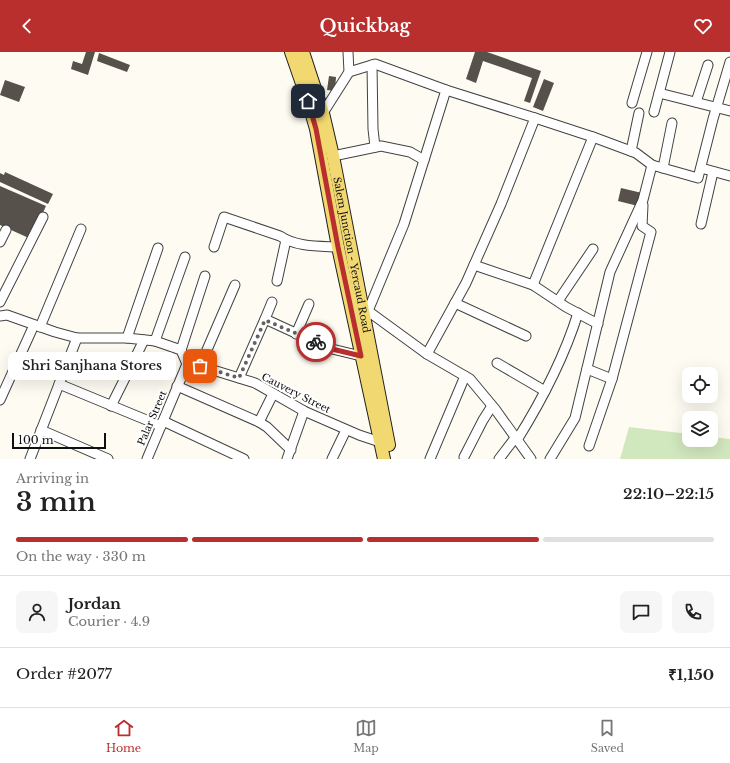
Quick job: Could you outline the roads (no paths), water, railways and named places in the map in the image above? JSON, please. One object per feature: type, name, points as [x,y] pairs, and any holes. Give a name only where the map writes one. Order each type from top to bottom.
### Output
[{"type":"main road","points":[[291,52],[317,114],[316,129],[338,247],[363,320],[361,356],[384,459]]},
{"type":"main road","name":"Salem Junction - Yercaud Road","points":[[303,52],[317,114],[333,156],[363,320],[392,459]]},
{"type":"street","points":[[348,52],[349,72]]},
{"type":"street","points":[[632,103],[647,52]]},
{"type":"street","points":[[654,112],[670,52]]},
{"type":"street","points":[[317,114],[349,72],[375,64],[446,90],[593,137],[636,153],[652,165],[698,178],[716,107],[730,62]]},
{"type":"street","points":[[372,65],[373,129],[375,147]]},
{"type":"street","points":[[696,102],[708,65]]},
{"type":"street","points":[[446,90],[404,224],[363,320],[470,379],[531,459]]},
{"type":"street","points":[[659,93],[730,111]]},
{"type":"street","points":[[631,151],[638,113]]},
{"type":"street","points":[[427,354],[474,265],[501,204],[535,118]]},
{"type":"street","points":[[663,168],[672,124]]},
{"type":"street","points":[[533,285],[593,137]]},
{"type":"street","points":[[333,156],[381,146],[410,152],[424,160]]},
{"type":"street","points":[[550,459],[575,418],[610,272],[643,200],[652,165]]},
{"type":"street","points":[[701,168],[730,176]]},
{"type":"street","points":[[701,224],[713,172]]},
{"type":"street","points":[[589,446],[612,379],[651,232],[642,226],[643,200]]},
{"type":"street","points":[[0,302],[43,217]]},
{"type":"street","points":[[214,247],[224,217],[280,236],[286,240],[303,244],[338,247]]},
{"type":"street","points":[[0,400],[37,326],[81,229]]},
{"type":"street","points":[[0,242],[6,230]]},
{"type":"street","points":[[277,281],[286,240]]},
{"type":"street","points":[[127,338],[158,248]]},
{"type":"street","points":[[558,301],[593,249]]},
{"type":"street","points":[[155,341],[185,257]]},
{"type":"street","points":[[474,265],[533,285],[598,324]]},
{"type":"street","points":[[187,364],[181,350],[205,276]]},
{"type":"street","points":[[200,366],[235,285]]},
{"type":"street","points":[[239,378],[272,302]]},
{"type":"street","points":[[455,303],[526,336]]},
{"type":"street","points":[[296,334],[309,304]]},
{"type":"street","points":[[499,459],[516,439],[535,412],[569,340],[578,313]]},
{"type":"street","points":[[0,316],[7,316],[77,338],[127,338],[155,341],[181,350]]},
{"type":"street","points":[[265,320],[328,348],[361,356]]},
{"type":"street","points":[[30,459],[77,338]]},
{"type":"street","points":[[111,406],[144,340]]},
{"type":"street","points":[[497,363],[545,391]]},
{"type":"street","name":"Cauvery Street","points":[[187,364],[200,366],[255,383],[304,411],[359,436],[380,442]]},
{"type":"street","name":"Palar Street","points":[[147,459],[187,364]]},
{"type":"street","points":[[587,369],[612,379]]},
{"type":"street","points":[[430,459],[465,376]]},
{"type":"street","points":[[59,384],[111,406],[162,424],[244,459]]},
{"type":"street","points":[[177,386],[259,422],[267,427],[289,455]]},
{"type":"street","points":[[259,422],[273,394]]},
{"type":"street","points":[[464,457],[492,406]]},
{"type":"street","points":[[289,455],[304,411]]},
{"type":"street","points":[[41,430],[108,459]]},
{"type":"street","points":[[332,459],[346,430]]},
{"type":"place","name":"Shri Sanjhana Stores","points":[[200,366]]}]
